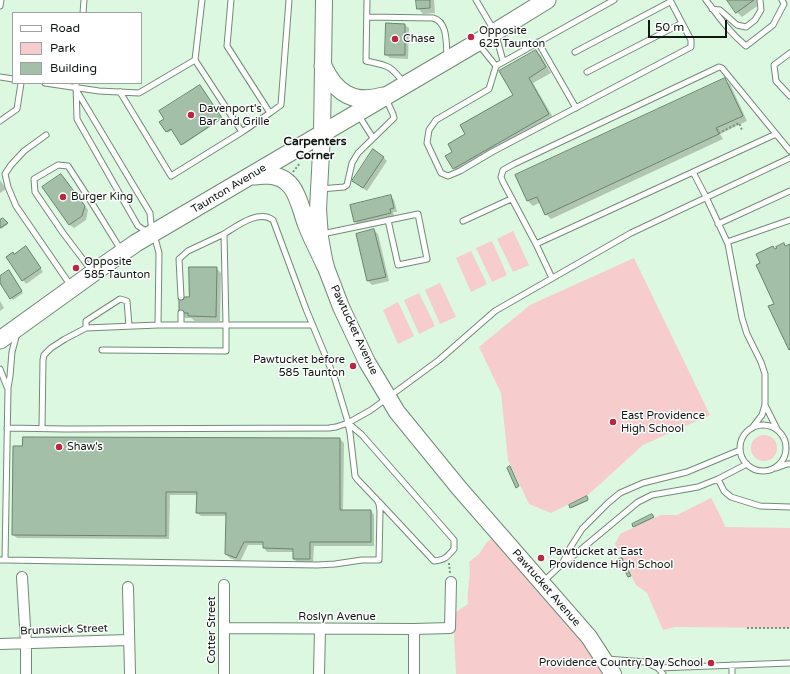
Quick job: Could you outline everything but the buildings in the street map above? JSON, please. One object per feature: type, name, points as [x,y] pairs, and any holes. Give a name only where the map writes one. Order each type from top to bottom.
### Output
[{"type":"highway","name":"Taunton Avenue","points":[[0,340],[123,252],[152,234],[548,0]]},
{"type":"highway","points":[[323,66],[334,85],[348,95],[356,98],[365,98],[388,95]]},
{"type":"highway","points":[[250,176],[273,176],[281,178],[291,185],[295,191],[307,225],[325,265]]},
{"type":"main road","name":"Pawtucket Avenue","points":[[324,0],[322,134],[318,209],[320,235],[325,265],[335,292],[367,362],[396,412],[459,488],[589,637],[613,674]]},
{"type":"street","points":[[22,577],[26,643],[26,674]]},
{"type":"street","name":"Roslyn Avenue","points":[[224,628],[450,628],[451,582]]},
{"type":"street","name":"Cotter Street","points":[[224,585],[224,674]]},
{"type":"street","points":[[128,587],[128,640],[130,674]]},
{"type":"street","points":[[319,674],[320,629]]},
{"type":"street","points":[[414,629],[414,674]]},
{"type":"street","name":"Brunswick Street","points":[[0,644],[128,640]]},
{"type":"lane","points":[[0,6],[1,0]]},
{"type":"lane","points":[[83,12],[84,0]]},
{"type":"lane","points":[[202,0],[195,60],[242,132]]},
{"type":"lane","points":[[231,0],[227,46],[270,113]]},
{"type":"lane","points":[[120,92],[170,176],[242,132],[281,105],[289,0]]},
{"type":"lane","points":[[367,0],[366,61],[388,66],[396,72],[405,85]]},
{"type":"lane","points":[[476,0],[495,32],[503,61]]},
{"type":"lane","points":[[575,52],[670,1],[692,40],[691,47],[460,170],[448,176],[441,173],[428,143],[429,130],[436,120],[489,89],[496,66],[503,61],[614,0]]},
{"type":"lane","points":[[706,0],[726,27],[746,46],[773,25],[784,4],[782,0]]},
{"type":"lane","points":[[712,9],[720,10],[737,25],[746,27],[755,20],[761,10],[760,0]]},
{"type":"lane","points":[[367,17],[436,19],[442,23],[445,31],[448,60]]},
{"type":"lane","points":[[587,72],[682,23]]},
{"type":"lane","points":[[477,42],[496,66]]},
{"type":"lane","points":[[538,42],[576,108]]},
{"type":"lane","points":[[790,53],[774,65],[776,81],[790,96]]},
{"type":"lane","points":[[60,84],[75,85],[99,91],[139,93],[195,60]]},
{"type":"lane","points":[[552,278],[501,177],[503,170],[514,164],[719,67],[722,68],[790,151]]},
{"type":"lane","points":[[0,77],[12,79]]},
{"type":"lane","points":[[0,121],[17,109],[21,84]]},
{"type":"lane","points":[[75,85],[77,119],[138,226],[152,234]]},
{"type":"lane","points":[[75,85],[150,213],[152,234],[159,253],[158,325]]},
{"type":"lane","points":[[319,189],[344,187],[347,185],[352,163],[358,153],[394,118],[388,95]]},
{"type":"lane","points":[[357,113],[373,138]]},
{"type":"lane","points":[[536,244],[776,134]]},
{"type":"lane","points":[[46,135],[24,152],[11,165],[5,174],[8,187],[16,206],[72,288]]},
{"type":"lane","points":[[7,428],[329,428],[348,423],[371,410],[439,360],[494,311],[631,233],[790,158]]},
{"type":"lane","points":[[93,273],[35,192],[34,179],[58,165],[68,166],[123,252]]},
{"type":"lane","points":[[693,172],[727,242],[732,260],[742,318],[747,334],[761,362],[765,374],[765,405],[762,415],[752,428]]},
{"type":"lane","points":[[718,224],[790,191]]},
{"type":"lane","points":[[462,221],[511,198]]},
{"type":"lane","points":[[320,235],[388,220],[418,214],[427,259],[398,266],[388,220]]},
{"type":"lane","points":[[181,297],[179,259],[188,251],[257,216],[266,216],[273,220],[312,325],[336,379],[350,433],[355,476],[434,561],[442,560],[448,557],[454,549],[454,540],[362,435],[348,423]]},
{"type":"lane","points":[[727,242],[790,220]]},
{"type":"lane","points":[[102,350],[226,351],[224,234]]},
{"type":"lane","points":[[86,328],[86,321],[120,299],[128,301],[129,326]]},
{"type":"lane","points":[[181,313],[181,325]]},
{"type":"lane","points":[[42,428],[44,355],[51,348],[65,339],[86,328],[158,325],[312,325]]},
{"type":"lane","points":[[19,326],[12,352],[8,388],[3,560],[317,565],[362,560],[379,560],[380,511],[377,500]]},
{"type":"lane","points":[[0,369],[8,388]]},
{"type":"lane","points":[[765,405],[777,430]]},
{"type":"lane","points":[[771,469],[778,466],[786,453],[784,438],[780,432],[774,428],[767,425],[759,425],[746,432],[742,439],[740,450],[744,461],[756,470],[764,471],[790,464]]},
{"type":"lane","points":[[785,442],[790,447]]},
{"type":"lane","points":[[561,565],[582,529],[620,493],[643,483],[687,472],[740,450]]},
{"type":"lane","points":[[542,583],[561,565],[638,502],[652,495],[698,486],[747,464]]},
{"type":"lane","points":[[718,478],[724,491],[731,497],[760,506],[790,507]]},
{"type":"lane","points":[[0,498],[6,493]]},
{"type":"lane","points":[[604,659],[645,662],[658,668],[663,674]]},
{"type":"lane","points":[[658,668],[790,663]]},
{"type":"lane","points":[[732,665],[732,674]]},
{"type":"path","points":[[717,129],[719,133],[739,123],[742,130]]},
{"type":"path","points":[[290,175],[300,164]]},
{"type":"path","points":[[448,557],[451,582]]},
{"type":"path","points":[[748,628],[790,628]]},
{"type":"green space","points":[[513,231],[529,265],[513,272],[497,239]]},
{"type":"green space","points":[[492,241],[507,275],[492,282],[476,248]]},
{"type":"green space","points":[[471,251],[487,284],[471,292],[456,258]]},
{"type":"green space","points":[[634,258],[710,415],[643,445],[588,495],[551,513],[529,504],[508,460],[501,393],[479,347],[530,305]]},
{"type":"green space","points":[[440,283],[456,317],[440,324],[425,290]]},
{"type":"green space","points":[[419,293],[435,326],[419,334],[404,300]]},
{"type":"green space","points":[[398,302],[414,336],[398,344],[383,310]]},
{"type":"green space","points":[[764,435],[773,439],[777,448],[773,457],[764,461],[755,457],[751,448],[755,439]]},
{"type":"green space","points":[[711,498],[725,527],[790,528],[790,628],[675,627],[663,630],[647,593],[636,585],[615,544],[620,534],[661,515],[677,515]]},
{"type":"green space","points":[[501,530],[615,674],[456,674],[453,614],[468,604],[470,573],[469,562],[479,554],[487,542]]},
{"type":"place","name":"Opposite 625 Taunton","points":[[471,37]]},
{"type":"place","name":"Chase","points":[[395,39]]},
{"type":"place","name":"Davenport's Bar and Grille","points":[[191,115]]},
{"type":"place","name":"Burger King","points":[[63,197]]},
{"type":"place","name":"Opposite 585 Taunton","points":[[76,268]]},
{"type":"place","name":"Pawtucket before 585 Taunton","points":[[353,366]]},
{"type":"place","name":"East Providence High School","points":[[613,422]]},
{"type":"place","name":"Shaw's","points":[[59,447]]},
{"type":"place","name":"Pawtucket at East Providence High School","points":[[541,558]]},
{"type":"place","name":"Providence Country Day School","points":[[711,663]]},
{"type":"district","name":"Carpenters Corner","points":[[315,149]]}]
